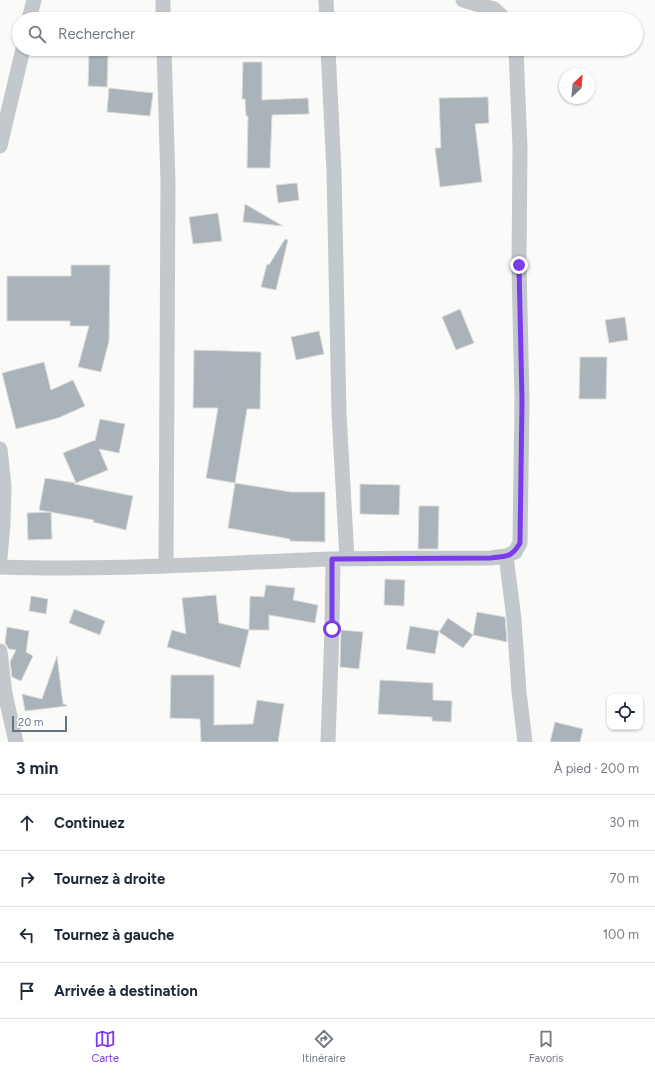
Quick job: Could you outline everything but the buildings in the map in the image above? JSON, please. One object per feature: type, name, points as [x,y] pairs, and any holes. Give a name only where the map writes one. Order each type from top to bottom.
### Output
[{"type":"street","points":[[31,12],[34,0]]},
{"type":"street","points":[[163,0],[163,12]]},
{"type":"street","points":[[326,0],[326,12]]},
{"type":"street","points":[[463,0],[494,9],[497,12]]},
{"type":"street","points":[[0,146],[2,130],[21,56]]},
{"type":"street","points":[[164,56],[168,182],[166,566]]},
{"type":"street","points":[[328,56],[334,172],[339,413],[340,559],[332,629],[328,742]]},
{"type":"street","points":[[0,567],[38,568],[166,566],[340,559],[506,556],[515,552],[520,543],[522,401],[519,265],[520,147],[516,56]]},
{"type":"street","points":[[0,449],[4,494],[0,558]]},
{"type":"street","points":[[506,556],[514,619],[519,692],[525,742]]},
{"type":"street","points":[[0,651],[5,694],[16,742]]},
{"type":"route","points":[[332,629],[332,559],[491,558],[506,556],[515,552],[520,543],[522,401],[519,265]]}]
